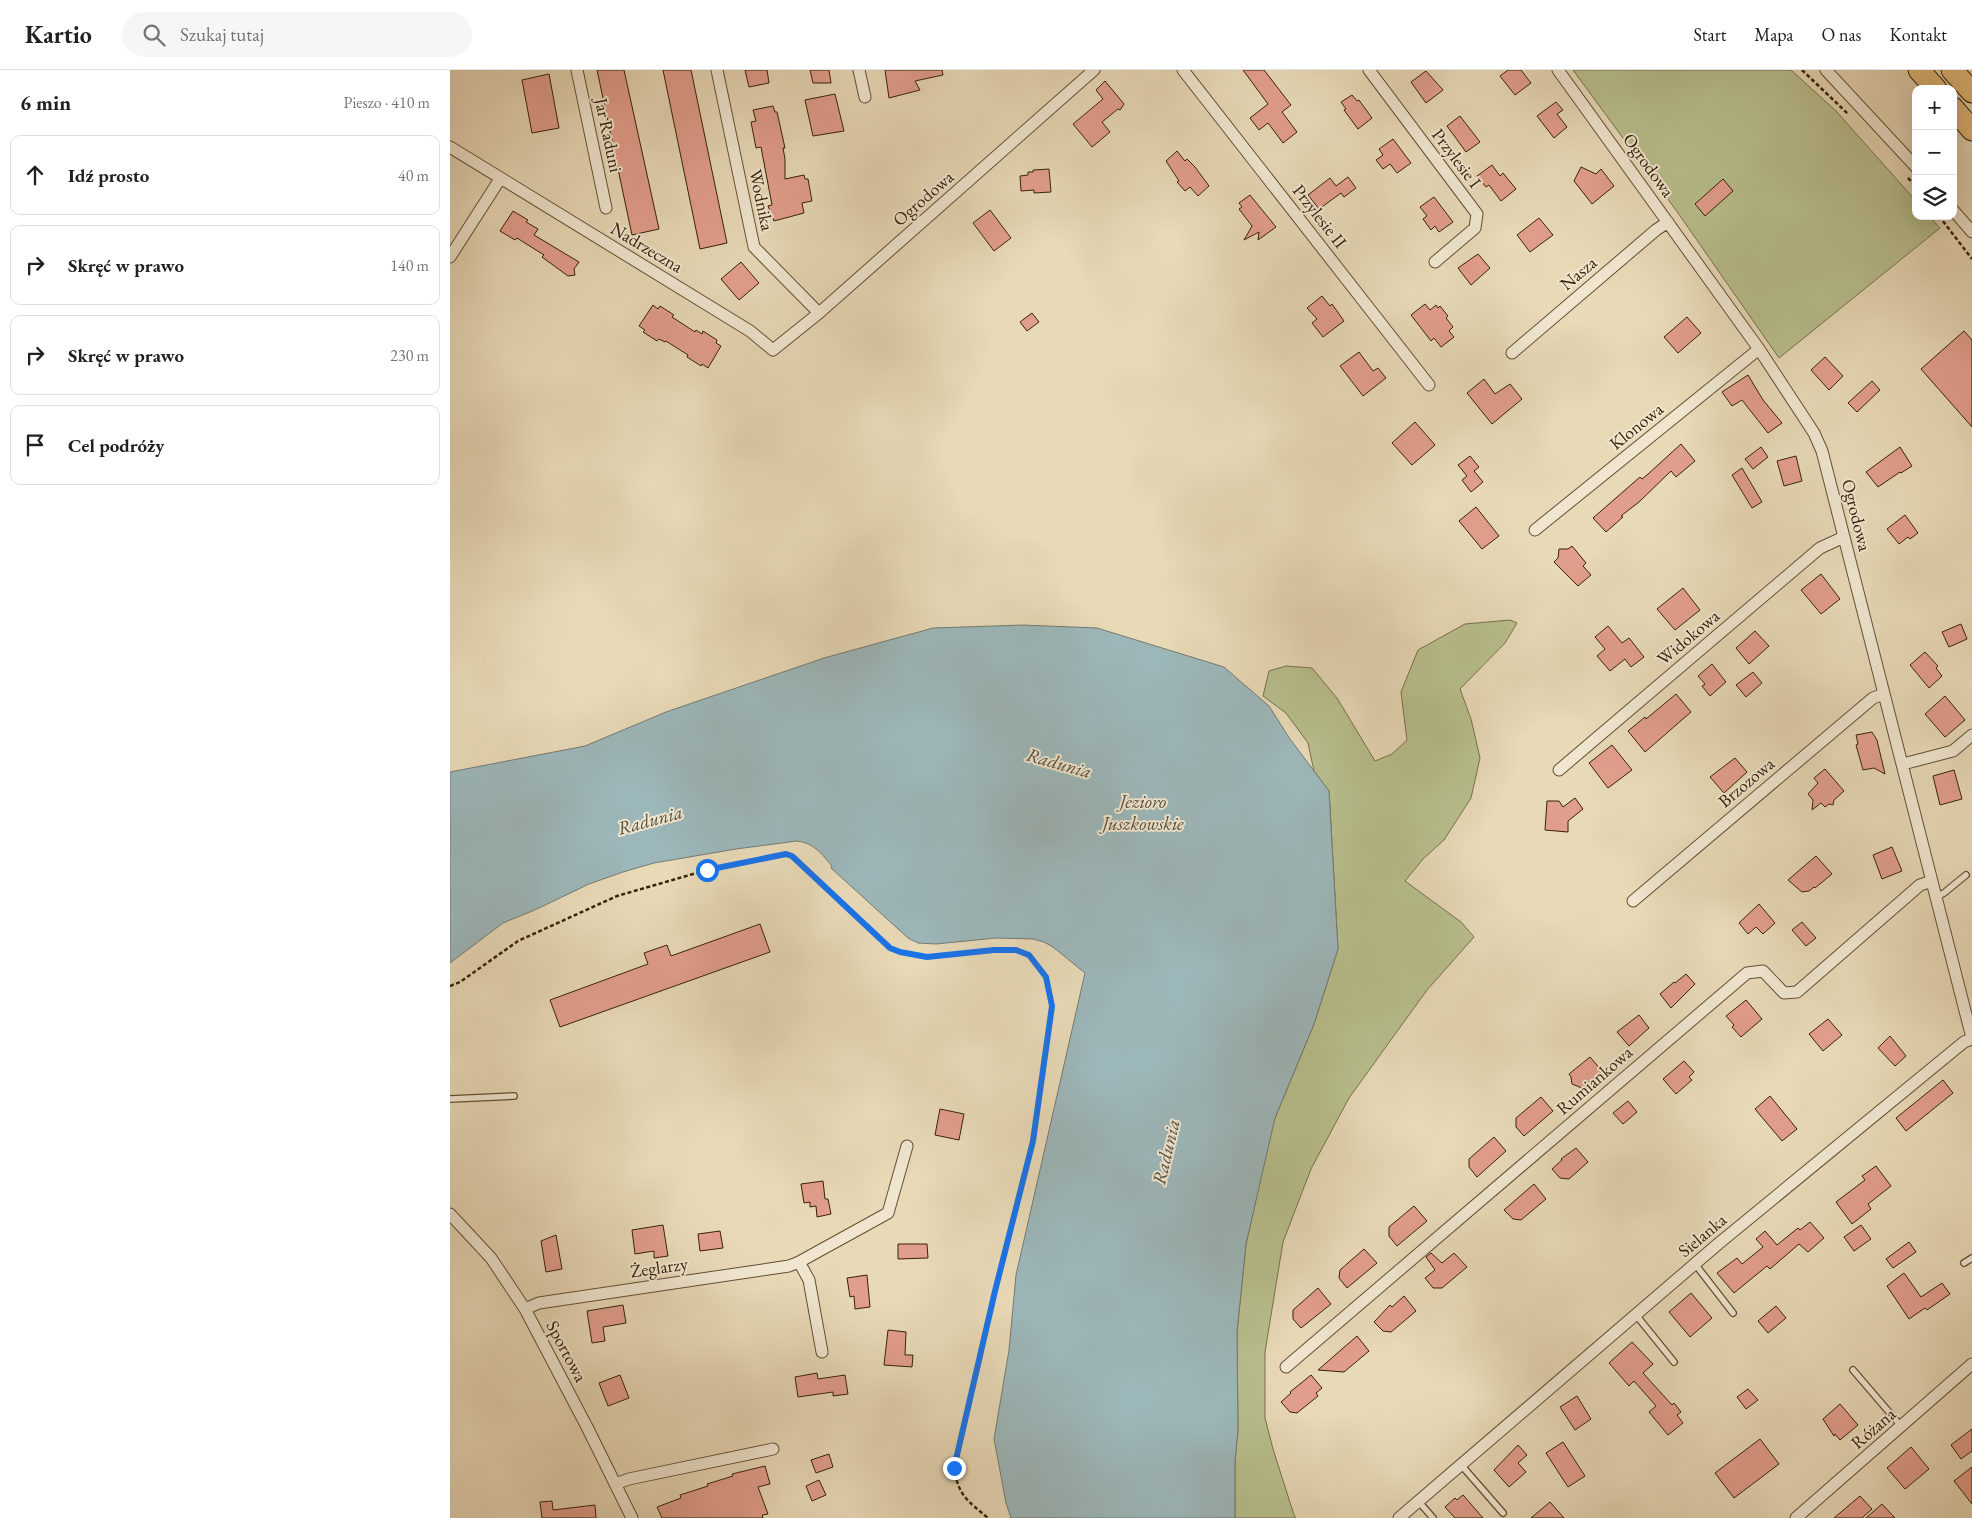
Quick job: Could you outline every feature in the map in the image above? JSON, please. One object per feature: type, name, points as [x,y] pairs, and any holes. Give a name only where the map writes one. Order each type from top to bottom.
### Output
[{"type":"highway","points":[[1919,70],[1932,85]]},
{"type":"highway","points":[[1952,70],[1972,92]]},
{"type":"highway","points":[[1957,113],[1972,130]]},
{"type":"street","name":"Jar Raduni","points":[[577,70],[606,208]]},
{"type":"street","name":"Wodnika","points":[[717,70],[754,247],[818,313]]},
{"type":"street","points":[[859,70],[865,97]]},
{"type":"street","name":"Ogrodowa","points":[[773,350],[818,313],[1094,70]]},
{"type":"street","name":"Przylesie II","points":[[1183,70],[1429,384]]},
{"type":"street","name":"Przylesie I","points":[[1369,70],[1477,214],[1475,228],[1435,262]]},
{"type":"street","name":"Ogrodowa","points":[[1558,70],[1759,349],[1814,433],[1822,451],[1972,1039]]},
{"type":"street","points":[[1826,70],[1912,163]]},
{"type":"street","name":"Nadrzeczna","points":[[450,147],[750,331],[773,350]]},
{"type":"street","points":[[450,257],[500,179]]},
{"type":"street","points":[[1957,215],[1972,232]]},
{"type":"street","name":"Nasza","points":[[1512,353],[1656,230],[1668,222]]},
{"type":"street","name":"Klonowa","points":[[1535,530],[1759,349]]},
{"type":"street","name":"Widokowa","points":[[1559,770],[1820,548],[1844,537]]},
{"type":"street","name":"Brzozowa","points":[[1634,901],[1873,698],[1884,694]]},
{"type":"street","points":[[1902,764],[1953,751],[1972,735]]},
{"type":"street","name":"Rumiankowa","points":[[1286,1367],[1747,973],[1763,972],[1784,993],[1797,992],[1920,885],[1932,881]]},
{"type":"street","name":"Sielanka","points":[[1399,1518],[1462,1466],[1695,1264],[1964,1042],[1972,1039]]},
{"type":"street","name":"Żeglarzy","points":[[525,1309],[539,1303],[789,1266],[799,1262],[888,1214],[907,1146]]},
{"type":"street","name":"Sportowa","points":[[450,1214],[491,1258],[525,1309],[632,1518]]},
{"type":"street","points":[[799,1262],[809,1280],[822,1352]]},
{"type":"street","name":"Różana","points":[[1796,1518],[1972,1364]]},
{"type":"street","points":[[615,1484],[629,1479],[773,1448]]},
{"type":"lane","points":[[1936,897],[1944,893],[1966,875]]},
{"type":"lane","points":[[450,1099],[514,1096]]},
{"type":"lane","points":[[1964,1263],[1972,1258]]},
{"type":"lane","points":[[1695,1264],[1733,1313]]},
{"type":"lane","points":[[1636,1315],[1674,1362]]},
{"type":"lane","points":[[1852,1370],[1901,1426]]},
{"type":"lane","points":[[1462,1466],[1503,1513]]},
{"type":"lane","points":[[1419,1502],[1433,1518]]},
{"type":"path","points":[[1802,70],[1851,117]]},
{"type":"path","points":[[1903,172],[1912,182]]},
{"type":"path","points":[[1942,220],[1972,259]]},
{"type":"path","points":[[450,986],[460,982],[518,941],[628,892],[707,870],[786,854],[792,856],[890,948],[900,952],[927,957],[1005,949],[1016,950],[1029,955],[1046,977],[1052,1006],[1033,1141],[995,1291],[954,1468],[957,1486],[967,1500],[988,1518]]},
{"type":"green space","points":[[1573,70],[1791,70],[1836,111],[1912,196],[1912,220],[1933,220],[1940,228],[1779,358],[1678,213]]},
{"type":"green space","points":[[1510,620],[1517,623],[1505,643],[1460,689],[1471,719],[1480,758],[1471,798],[1444,840],[1423,859],[1405,881],[1461,922],[1474,937],[1427,990],[1349,1098],[1311,1169],[1283,1242],[1265,1352],[1265,1418],[1273,1449],[1296,1518],[1235,1518],[1235,1461],[1238,1430],[1237,1332],[1246,1244],[1273,1123],[1314,1024],[1338,949],[1329,791],[1314,771],[1308,743],[1286,713],[1263,696],[1269,671],[1286,666],[1312,668],[1337,698],[1375,761],[1392,754],[1407,740],[1401,692],[1418,650],[1465,624]]},
{"type":"water","name":"Jezioro Juszkowskie","points":[[1023,625],[1097,628],[1224,667],[1269,706],[1290,739],[1329,791],[1338,949],[1314,1024],[1275,1118],[1246,1244],[1237,1332],[1238,1430],[1235,1461],[1235,1518],[1011,1518],[1006,1503],[994,1439],[1009,1350],[1016,1275],[1085,973],[1053,947],[1033,939],[996,938],[936,944],[918,943],[908,938],[831,868],[832,866],[817,849],[797,841],[654,863],[623,872],[589,884],[503,923],[450,963],[450,772],[585,746],[666,712],[824,658],[933,628]]},
{"type":"building","points":[[597,70],[624,70],[659,229],[632,235]]},
{"type":"building","points":[[663,70],[691,70],[727,243],[700,249]]},
{"type":"building","points":[[745,70],[767,70],[769,83],[749,87]]},
{"type":"building","points":[[810,70],[829,70],[831,83],[813,83]]},
{"type":"building","points":[[885,70],[942,70],[943,75],[915,81],[920,90],[889,98]]},
{"type":"building","points":[[1243,70],[1264,70],[1291,105],[1282,112],[1297,132],[1283,143],[1268,123],[1259,130],[1250,118],[1268,104]]},
{"type":"building","points":[[1508,70],[1521,70],[1531,83],[1515,95],[1500,76]]},
{"type":"building","points":[[1426,71],[1443,90],[1426,103],[1411,82]]},
{"type":"building","points":[[549,74],[559,128],[532,133],[522,80]]},
{"type":"building","points":[[1105,81],[1124,104],[1120,110],[1118,109],[1102,122],[1110,132],[1092,147],[1073,124],[1103,99],[1096,90]]},
{"type":"building","points":[[835,94],[844,131],[813,136],[805,100]]},
{"type":"building","points":[[1352,95],[1357,101],[1359,100],[1372,118],[1358,129],[1344,110],[1346,109],[1341,102]]},
{"type":"building","points":[[1556,102],[1563,110],[1557,114],[1567,127],[1554,138],[1537,116]]},
{"type":"building","points":[[773,106],[775,112],[777,112],[785,148],[783,148],[785,179],[804,175],[805,179],[808,179],[812,201],[802,203],[804,213],[774,221],[768,206],[772,205],[761,147],[756,148],[751,122],[756,121],[753,110]]},
{"type":"building","points":[[1460,116],[1480,142],[1466,152],[1447,126]]},
{"type":"building","points":[[1393,139],[1411,163],[1397,173],[1390,164],[1383,169],[1376,160],[1383,155],[1379,149]]},
{"type":"building","points":[[1177,151],[1185,161],[1187,159],[1195,167],[1209,186],[1198,196],[1190,187],[1185,191],[1177,182],[1179,181],[1166,161]]},
{"type":"building","points":[[1492,165],[1500,176],[1503,173],[1516,189],[1501,201],[1489,185],[1486,187],[1477,176]]},
{"type":"building","points":[[1581,167],[1596,174],[1601,169],[1614,186],[1592,204],[1574,181]]},
{"type":"building","points":[[1049,169],[1051,192],[1034,193],[1034,190],[1021,191],[1020,176],[1028,175],[1028,172],[1033,172],[1033,170]]},
{"type":"building","points":[[1348,177],[1356,188],[1344,197],[1341,193],[1319,209],[1308,195],[1330,178],[1336,186]]},
{"type":"building","points":[[1723,179],[1733,191],[1705,216],[1695,204]]},
{"type":"building","points":[[1250,195],[1276,227],[1258,240],[1259,232],[1244,240],[1252,226],[1239,209],[1242,207],[1239,203]]},
{"type":"building","points":[[1434,197],[1453,222],[1439,232],[1435,226],[1431,230],[1423,219],[1427,216],[1420,207]]},
{"type":"building","points":[[990,210],[1011,238],[994,251],[973,223]]},
{"type":"building","points":[[513,211],[538,229],[534,235],[579,262],[574,269],[575,275],[568,276],[542,257],[544,255],[517,238],[515,240],[500,231]]},
{"type":"building","points":[[1539,218],[1553,235],[1530,252],[1517,235]]},
{"type":"building","points":[[1478,254],[1490,268],[1471,285],[1458,268]]},
{"type":"building","points":[[741,262],[759,283],[739,300],[721,279]]},
{"type":"building","points":[[1322,296],[1330,306],[1332,304],[1344,321],[1323,337],[1312,323],[1317,319],[1307,308]]},
{"type":"building","points":[[1425,304],[1430,310],[1436,305],[1438,308],[1440,306],[1448,316],[1446,318],[1453,327],[1449,331],[1454,337],[1441,347],[1434,338],[1431,341],[1411,315]]},
{"type":"building","points":[[653,305],[658,309],[660,306],[674,315],[672,317],[695,332],[696,330],[702,334],[703,331],[717,340],[716,343],[721,346],[708,368],[687,357],[688,355],[666,341],[659,339],[657,341],[643,332],[645,330],[639,326]]},
{"type":"building","points":[[1032,313],[1039,322],[1027,331],[1020,322]]},
{"type":"building","points":[[1687,317],[1701,333],[1678,353],[1664,337]]},
{"type":"building","points":[[1964,331],[1972,340],[1972,427],[1921,369]]},
{"type":"building","points":[[1359,352],[1373,371],[1378,368],[1386,378],[1363,396],[1340,366]]},
{"type":"building","points":[[1825,357],[1843,376],[1829,390],[1811,370]]},
{"type":"building","points":[[1748,375],[1763,400],[1782,423],[1768,433],[1742,400],[1732,406],[1722,392]]},
{"type":"building","points":[[1484,379],[1495,394],[1510,384],[1522,399],[1492,424],[1467,393]]},
{"type":"building","points":[[1872,381],[1880,390],[1857,412],[1848,403]]},
{"type":"building","points":[[1415,422],[1435,445],[1412,465],[1392,443]]},
{"type":"building","points":[[1681,444],[1695,461],[1676,477],[1671,471],[1606,532],[1593,518],[1640,477],[1642,479],[1647,475]]},
{"type":"building","points":[[1761,447],[1768,457],[1753,469],[1745,459]]},
{"type":"building","points":[[1900,447],[1912,466],[1878,487],[1866,472]]},
{"type":"building","points":[[1470,456],[1479,467],[1474,471],[1483,482],[1471,492],[1462,480],[1467,476],[1458,465]]},
{"type":"building","points":[[1796,456],[1802,481],[1784,486],[1777,461]]},
{"type":"building","points":[[1742,468],[1762,502],[1752,508],[1732,475]]},
{"type":"building","points":[[1476,507],[1499,536],[1482,549],[1459,521]]},
{"type":"building","points":[[1905,515],[1918,533],[1910,539],[1908,537],[1899,544],[1887,529]]},
{"type":"building","points":[[1572,546],[1586,563],[1583,566],[1591,575],[1578,586],[1554,562],[1558,558],[1559,549],[1568,549]]},
{"type":"building","points":[[1821,574],[1840,599],[1821,614],[1801,590]]},
{"type":"building","points":[[1683,588],[1700,610],[1675,630],[1657,609]]},
{"type":"building","points":[[1961,624],[1967,639],[1949,647],[1942,632]]},
{"type":"building","points":[[1608,626],[1622,643],[1629,638],[1644,657],[1631,667],[1625,659],[1610,671],[1597,656],[1605,649],[1595,637]]},
{"type":"building","points":[[1755,631],[1769,646],[1749,664],[1736,648]]},
{"type":"building","points":[[1925,652],[1938,666],[1936,668],[1942,676],[1929,688],[1910,665]]},
{"type":"building","points":[[1712,664],[1726,682],[1710,696],[1702,686],[1705,684],[1698,676]]},
{"type":"building","points":[[1753,672],[1762,683],[1746,697],[1736,685]]},
{"type":"building","points":[[1676,694],[1691,712],[1645,752],[1628,731]]},
{"type":"building","points":[[1945,696],[1965,720],[1945,737],[1925,714]]},
{"type":"building","points":[[1872,732],[1877,740],[1885,774],[1874,768],[1863,770],[1856,745],[1858,744],[1856,735]]},
{"type":"building","points":[[1612,745],[1632,770],[1608,788],[1589,763]]},
{"type":"building","points":[[1735,758],[1747,772],[1724,793],[1710,777]]},
{"type":"building","points":[[1825,769],[1844,791],[1834,800],[1833,805],[1829,804],[1825,807],[1821,803],[1812,810],[1813,800],[1808,794],[1818,783],[1814,778]]},
{"type":"building","points":[[1954,770],[1962,799],[1940,805],[1933,776]]},
{"type":"building","points":[[1575,798],[1583,809],[1568,821],[1568,832],[1545,830],[1547,801],[1559,801],[1563,807]]},
{"type":"building","points":[[1892,847],[1902,871],[1882,879],[1873,855]]},
{"type":"building","points":[[1816,856],[1832,874],[1815,888],[1802,892],[1788,880]]},
{"type":"building","points":[[1759,904],[1775,923],[1763,934],[1756,927],[1748,934],[1739,923]]},
{"type":"building","points":[[1802,922],[1816,938],[1806,946],[1792,930]]},
{"type":"building","points":[[760,924],[770,952],[560,1027],[550,1000],[648,964],[644,953],[667,945],[671,956]]},
{"type":"building","points":[[1686,974],[1695,984],[1671,1008],[1660,994]]},
{"type":"building","points":[[1746,1000],[1762,1019],[1741,1037],[1732,1027],[1734,1025],[1726,1016]]},
{"type":"building","points":[[1639,1015],[1649,1028],[1629,1046],[1617,1032]]},
{"type":"building","points":[[1828,1019],[1842,1035],[1823,1051],[1809,1034]]},
{"type":"building","points":[[1890,1036],[1906,1056],[1895,1066],[1878,1048]]},
{"type":"building","points":[[1590,1057],[1602,1071],[1582,1088],[1572,1084],[1569,1074]]},
{"type":"building","points":[[1684,1061],[1694,1072],[1689,1077],[1692,1080],[1676,1094],[1663,1079]]},
{"type":"building","points":[[1943,1080],[1953,1093],[1906,1131],[1896,1118]]},
{"type":"building","points":[[1770,1096],[1797,1129],[1782,1141],[1755,1109]]},
{"type":"building","points":[[1541,1097],[1553,1111],[1524,1136],[1516,1127],[1516,1118]]},
{"type":"building","points":[[1628,1101],[1637,1112],[1623,1124],[1613,1113]]},
{"type":"building","points":[[940,1109],[964,1114],[959,1140],[935,1135]]},
{"type":"building","points":[[1494,1137],[1506,1151],[1477,1177],[1469,1167],[1469,1159]]},
{"type":"building","points":[[1576,1148],[1588,1162],[1569,1179],[1560,1178],[1552,1169],[1561,1159]]},
{"type":"building","points":[[1876,1166],[1891,1186],[1868,1204],[1871,1209],[1852,1224],[1836,1202],[1865,1180],[1862,1176]]},
{"type":"building","points":[[823,1181],[825,1199],[828,1199],[831,1214],[817,1217],[816,1206],[810,1207],[810,1202],[804,1203],[801,1184]]},
{"type":"building","points":[[1534,1184],[1546,1199],[1521,1220],[1513,1219],[1504,1210]]},
{"type":"building","points":[[1414,1206],[1427,1221],[1397,1246],[1389,1236],[1389,1227]]},
{"type":"building","points":[[1810,1222],[1824,1238],[1808,1252],[1799,1244],[1770,1269],[1767,1266],[1734,1293],[1717,1273],[1737,1258],[1742,1264],[1763,1247],[1756,1239],[1765,1231],[1777,1245],[1798,1228],[1800,1230]]},
{"type":"building","points":[[663,1225],[668,1256],[654,1258],[654,1251],[635,1254],[632,1230]]},
{"type":"building","points":[[1861,1225],[1871,1239],[1854,1251],[1844,1237]]},
{"type":"building","points":[[720,1231],[723,1248],[700,1251],[698,1234]]},
{"type":"building","points":[[556,1235],[562,1269],[546,1272],[541,1241]]},
{"type":"building","points":[[1909,1242],[1916,1252],[1893,1268],[1886,1259]]},
{"type":"building","points":[[898,1244],[927,1244],[928,1258],[898,1259]]},
{"type":"building","points":[[1364,1249],[1377,1263],[1347,1288],[1339,1278],[1340,1270]]},
{"type":"building","points":[[1431,1253],[1442,1263],[1454,1253],[1467,1267],[1442,1288],[1433,1288],[1425,1278],[1435,1270],[1426,1257]]},
{"type":"building","points":[[1904,1273],[1921,1297],[1942,1283],[1950,1294],[1927,1310],[1925,1308],[1909,1319],[1887,1286]]},
{"type":"building","points":[[867,1275],[870,1307],[855,1309],[854,1296],[850,1297],[847,1278]]},
{"type":"building","points":[[1318,1288],[1331,1304],[1301,1328],[1293,1319],[1293,1310]]},
{"type":"building","points":[[1691,1293],[1712,1318],[1690,1337],[1669,1312]]},
{"type":"building","points":[[1404,1296],[1416,1311],[1391,1332],[1383,1331],[1374,1322],[1390,1305],[1392,1307]]},
{"type":"building","points":[[623,1305],[626,1323],[603,1327],[605,1341],[592,1343],[587,1311]]},
{"type":"building","points":[[1776,1306],[1786,1318],[1768,1333],[1758,1321]]},
{"type":"building","points":[[888,1330],[906,1332],[905,1355],[913,1355],[912,1367],[884,1365]]},
{"type":"building","points":[[1357,1336],[1369,1351],[1344,1372],[1318,1370]]},
{"type":"building","points":[[1632,1342],[1653,1364],[1643,1373],[1672,1405],[1674,1403],[1681,1412],[1677,1415],[1683,1423],[1668,1435],[1649,1412],[1656,1406],[1634,1381],[1629,1386],[1609,1363]]},
{"type":"building","points":[[817,1373],[818,1379],[845,1375],[848,1394],[833,1396],[833,1392],[798,1397],[795,1377]]},
{"type":"building","points":[[620,1375],[629,1398],[608,1406],[599,1383]]},
{"type":"building","points":[[1311,1375],[1322,1388],[1316,1393],[1318,1396],[1297,1413],[1290,1412],[1281,1402]]},
{"type":"building","points":[[1748,1389],[1758,1400],[1746,1409],[1737,1397]]},
{"type":"building","points":[[1577,1396],[1591,1419],[1575,1430],[1560,1407]]},
{"type":"building","points":[[1840,1404],[1858,1425],[1840,1440],[1835,1434],[1834,1436],[1823,1419]]},
{"type":"building","points":[[1972,1429],[1972,1451],[1961,1459],[1951,1445]]},
{"type":"building","points":[[1760,1439],[1779,1464],[1734,1498],[1715,1473]]},
{"type":"building","points":[[1563,1442],[1585,1476],[1568,1487],[1546,1453]]},
{"type":"building","points":[[1518,1445],[1527,1455],[1518,1463],[1526,1472],[1509,1487],[1494,1470]]},
{"type":"building","points":[[1911,1447],[1929,1469],[1905,1489],[1887,1468]]},
{"type":"building","points":[[829,1454],[833,1467],[816,1473],[811,1460]]},
{"type":"building","points":[[765,1466],[770,1484],[758,1487],[768,1514],[762,1515],[763,1518],[662,1518],[657,1507],[681,1498],[680,1495],[733,1476],[732,1474]]},
{"type":"building","points":[[1972,1467],[1972,1504],[1954,1481]]},
{"type":"building","points":[[819,1480],[826,1495],[812,1501],[806,1486]]},
{"type":"building","points":[[1463,1495],[1483,1518],[1455,1518],[1445,1507],[1455,1498],[1457,1500]]},
{"type":"building","points":[[1860,1496],[1872,1509],[1862,1518],[1834,1518]]},
{"type":"building","points":[[552,1501],[553,1510],[595,1505],[596,1518],[542,1518],[540,1502]]},
{"type":"building","points":[[1550,1502],[1564,1518],[1531,1518]]},
{"type":"building","points":[[1882,1504],[1895,1518],[1866,1518]]},
{"type":"route","points":[[707,870],[786,854],[792,856],[890,948],[900,952],[927,957],[1005,949],[1016,950],[1029,955],[1046,977],[1052,1006],[1033,1141],[957,1447],[954,1468]]},
{"type":"water label","name":"Radunia","points":[[1059,763]]},
{"type":"water label","name":"Radunia","points":[[650,820]]},
{"type":"water label","name":"Radunia","points":[[1166,1152]]}]
